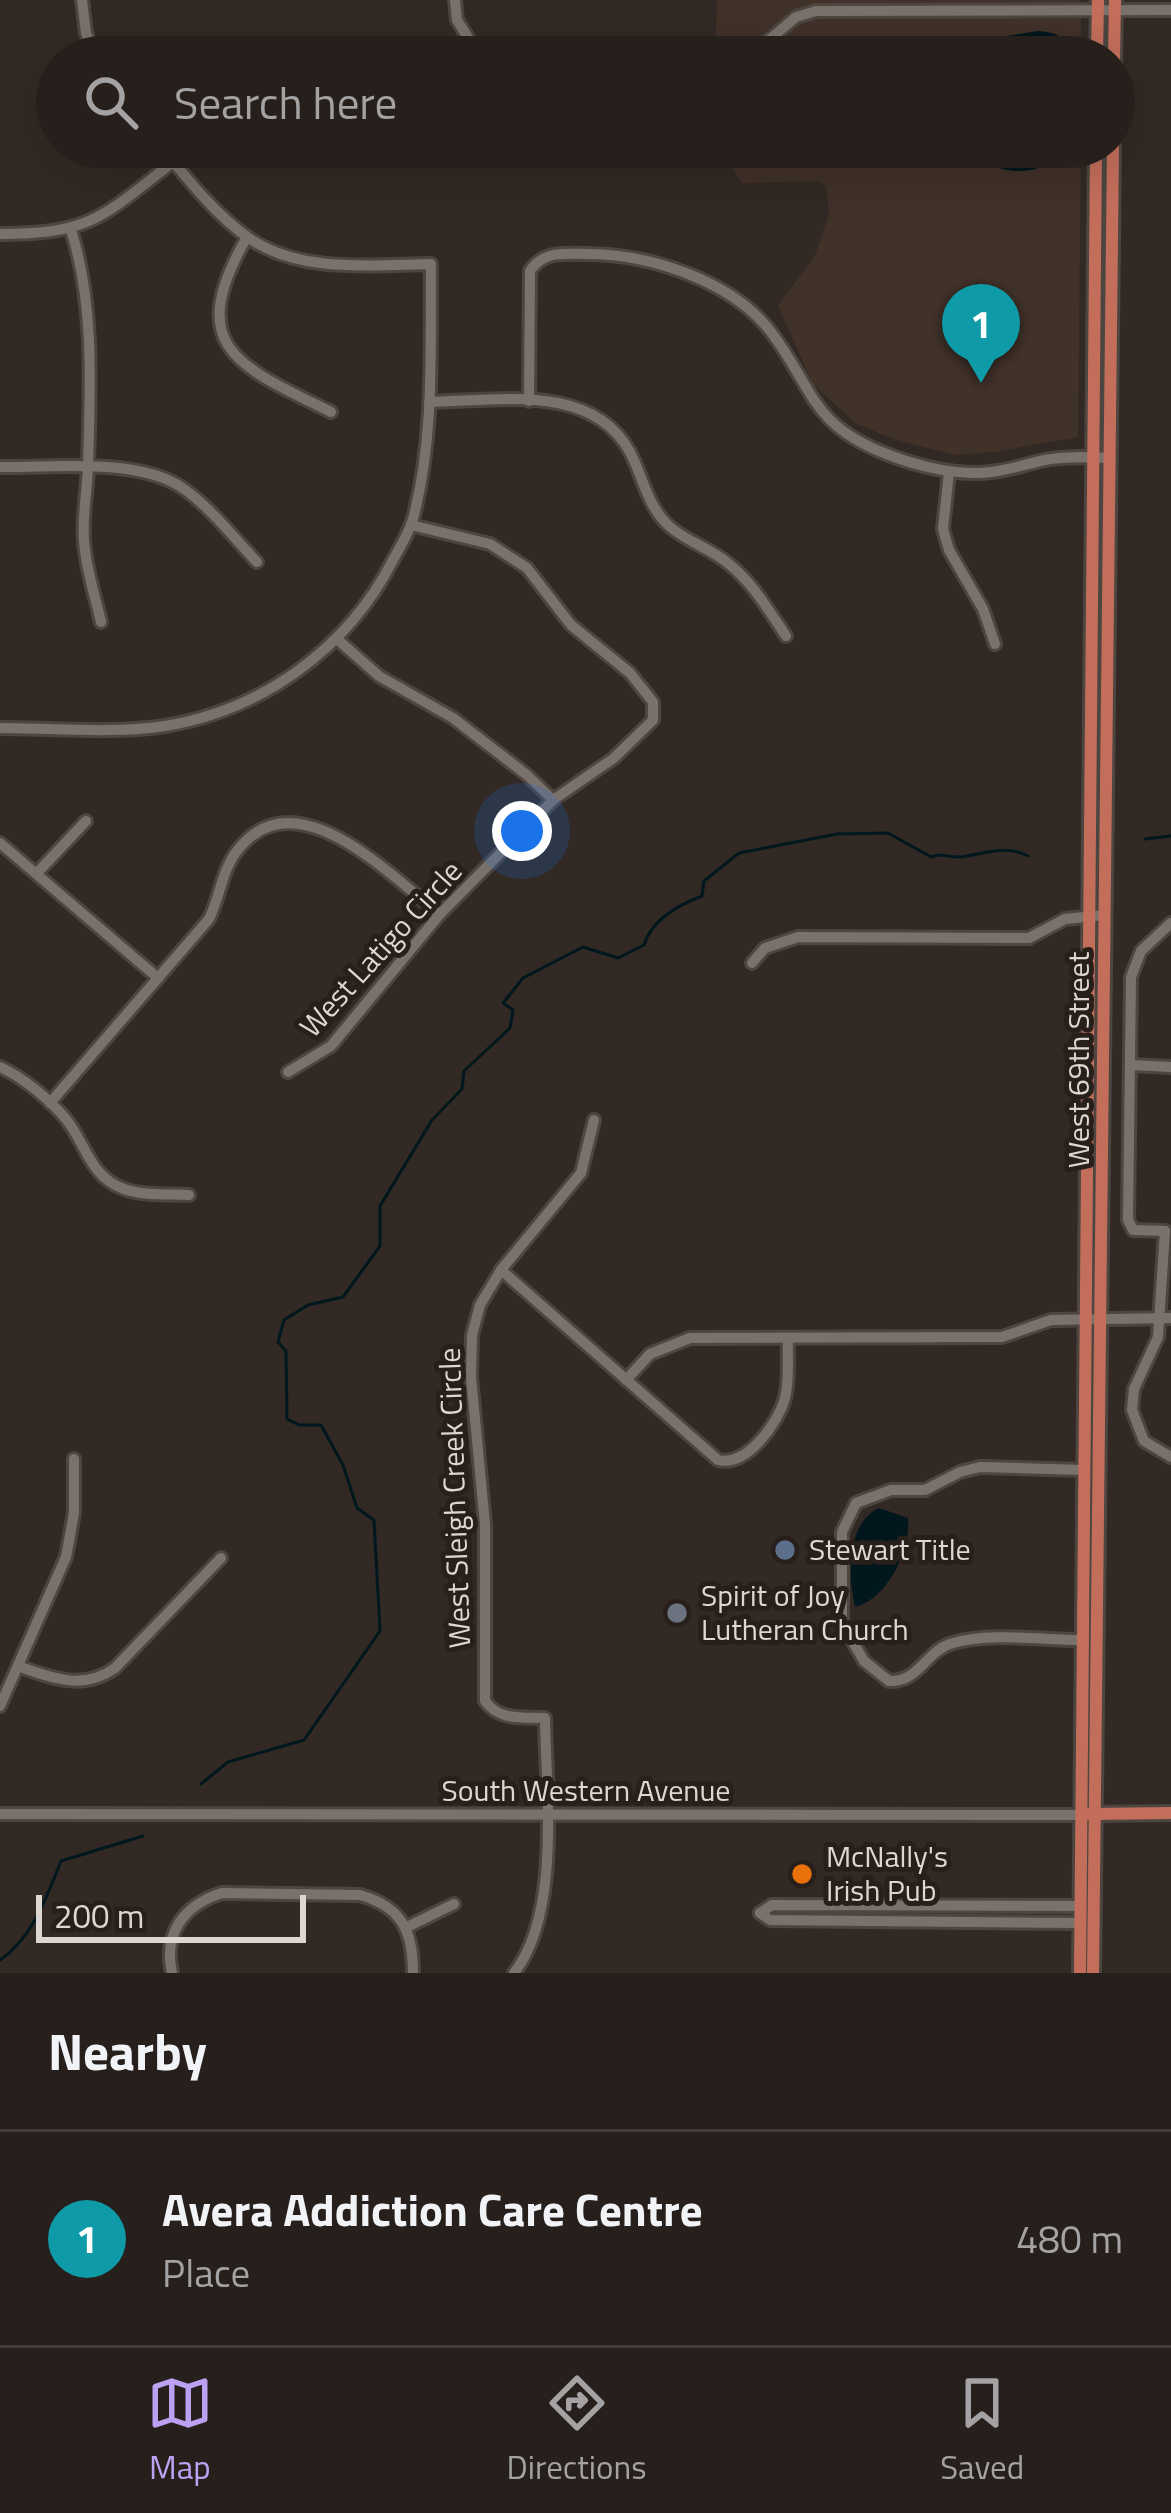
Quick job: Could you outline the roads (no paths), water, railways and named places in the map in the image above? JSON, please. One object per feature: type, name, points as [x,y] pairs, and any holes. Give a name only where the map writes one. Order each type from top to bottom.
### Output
[{"type":"main road","points":[[1097,36],[1098,5]]},
{"type":"main road","points":[[1114,36],[1115,5]]},
{"type":"main road","name":"West 69th Street","points":[[1080,1973],[1099,1470],[1102,1063],[1096,916],[1096,168]]},
{"type":"main road","name":"West 69th Street","points":[[1093,1973],[1081,1640],[1086,1063],[1096,916],[1113,168]]},
{"type":"main road","points":[[1086,1063],[1102,1063]]},
{"type":"main road","points":[[1083,1470],[1099,1470]]},
{"type":"main road","name":"South Western Avenue","points":[[1087,1814],[1171,1813]]},
{"type":"street","points":[[82,0],[87,36]]},
{"type":"street","points":[[455,0],[457,20],[467,36]]},
{"type":"street","points":[[774,36],[796,17],[816,11],[1098,5],[1171,10]]},
{"type":"street","points":[[0,234],[71,230],[103,216],[164,168]]},
{"type":"street","points":[[0,728],[162,726],[272,688],[337,639],[381,584],[411,525],[426,452],[431,264],[339,265],[277,253],[247,238],[180,168]]},
{"type":"street","points":[[71,230],[83,266],[87,303],[88,468],[83,537],[101,622]]},
{"type":"street","points":[[247,238],[226,274],[219,301],[232,356],[255,374],[331,412]]},
{"type":"street","points":[[530,401],[530,271],[537,260],[549,254],[627,258],[697,279],[747,307],[773,333],[810,400],[844,433],[884,454],[949,472],[986,473],[1045,460],[1108,458]]},
{"type":"street","points":[[429,402],[530,401],[562,403],[592,412],[628,450],[653,507],[667,525],[728,562],[756,591],[786,636]]},
{"type":"street","points":[[0,467],[132,470],[182,488],[257,562]]},
{"type":"street","points":[[949,472],[943,530],[949,550],[983,609],[995,644]]},
{"type":"street","name":"West Latigo Circle","points":[[288,1072],[331,1046],[440,914],[553,800],[614,758],[653,720],[653,702],[630,673],[571,625],[527,568],[490,544],[411,525]]},
{"type":"street","points":[[337,639],[379,676],[453,718],[553,800]]},
{"type":"street","points":[[37,873],[86,821]]},
{"type":"street","points":[[50,1102],[209,919],[232,856],[247,838],[266,828],[293,822],[314,824],[336,835],[440,914]]},
{"type":"street","points":[[0,843],[158,978]]},
{"type":"street","points":[[752,963],[765,948],[798,937],[1029,938],[1065,919],[1096,916]]},
{"type":"street","points":[[1171,922],[1141,951],[1131,977],[1128,1220],[1133,1230],[1168,1228],[1164,1318],[1156,1348],[1134,1389],[1132,1411],[1144,1441],[1171,1457]]},
{"type":"street","points":[[1131,1066],[1171,1067]]},
{"type":"street","points":[[0,1067],[50,1102],[76,1134],[98,1173],[110,1182],[139,1192],[189,1195]]},
{"type":"street","name":"West Sleigh Creek Circle","points":[[546,1814],[545,1718],[506,1717],[492,1712],[485,1701],[485,1524],[471,1377],[472,1335],[480,1304],[501,1270],[581,1173],[594,1120]]},
{"type":"street","points":[[501,1270],[718,1460],[741,1458],[774,1422],[784,1399],[788,1338]]},
{"type":"street","points":[[626,1380],[650,1354],[690,1338],[1002,1337],[1051,1320],[1164,1318]]},
{"type":"street","points":[[0,1706],[66,1557],[74,1513],[74,1459]]},
{"type":"street","points":[[1081,1640],[967,1639],[941,1647],[915,1676],[890,1681],[865,1661],[842,1623],[842,1532],[856,1503],[873,1494],[925,1490],[980,1467],[1083,1470]]},
{"type":"street","points":[[18,1666],[66,1682],[100,1678],[221,1558]]},
{"type":"street","name":"South Western Avenue","points":[[0,1814],[1087,1814]]},
{"type":"street","points":[[514,1973],[528,1955],[541,1918],[546,1814]]},
{"type":"street","points":[[172,1973],[170,1940],[179,1921],[205,1899],[222,1893],[360,1894],[380,1901],[397,1912],[407,1927],[413,1973]]},
{"type":"street","points":[[407,1927],[454,1904]]},
{"type":"street","points":[[1080,1906],[772,1905],[760,1913],[770,1920],[1080,1923]]},
{"type":"water","points":[[1038,31],[1059,36],[1007,36]]},
{"type":"water","points":[[879,1508],[908,1518],[905,1545],[887,1584],[855,1607],[851,1566],[855,1538],[868,1515]]},
{"type":"waterway","points":[[201,1784],[228,1762],[304,1740],[380,1631],[374,1520],[357,1508],[343,1465],[321,1425],[299,1425],[287,1419],[286,1351],[278,1342],[284,1320],[308,1305],[343,1297],[380,1246],[380,1206],[432,1120],[462,1089],[464,1071],[510,1028],[513,1010],[503,1003],[523,978],[583,947],[618,958],[644,945],[660,920],[702,896],[704,881],[739,853],[837,834],[888,833],[931,857],[1003,850],[1028,856]]},
{"type":"waterway","points":[[1145,839],[1171,836]]},
{"type":"waterway","points":[[0,1960],[30,1928],[61,1861],[143,1836]]},
{"type":"place","name":"Avera Addiction Care Centre","points":[[981,383]]},
{"type":"place","name":"Stewart Title","points":[[785,1550]]},
{"type":"place","name":"Spirit of Joy Lutheran Church","points":[[677,1613]]},
{"type":"place","name":"McNally's Irish Pub","points":[[802,1874]]}]
